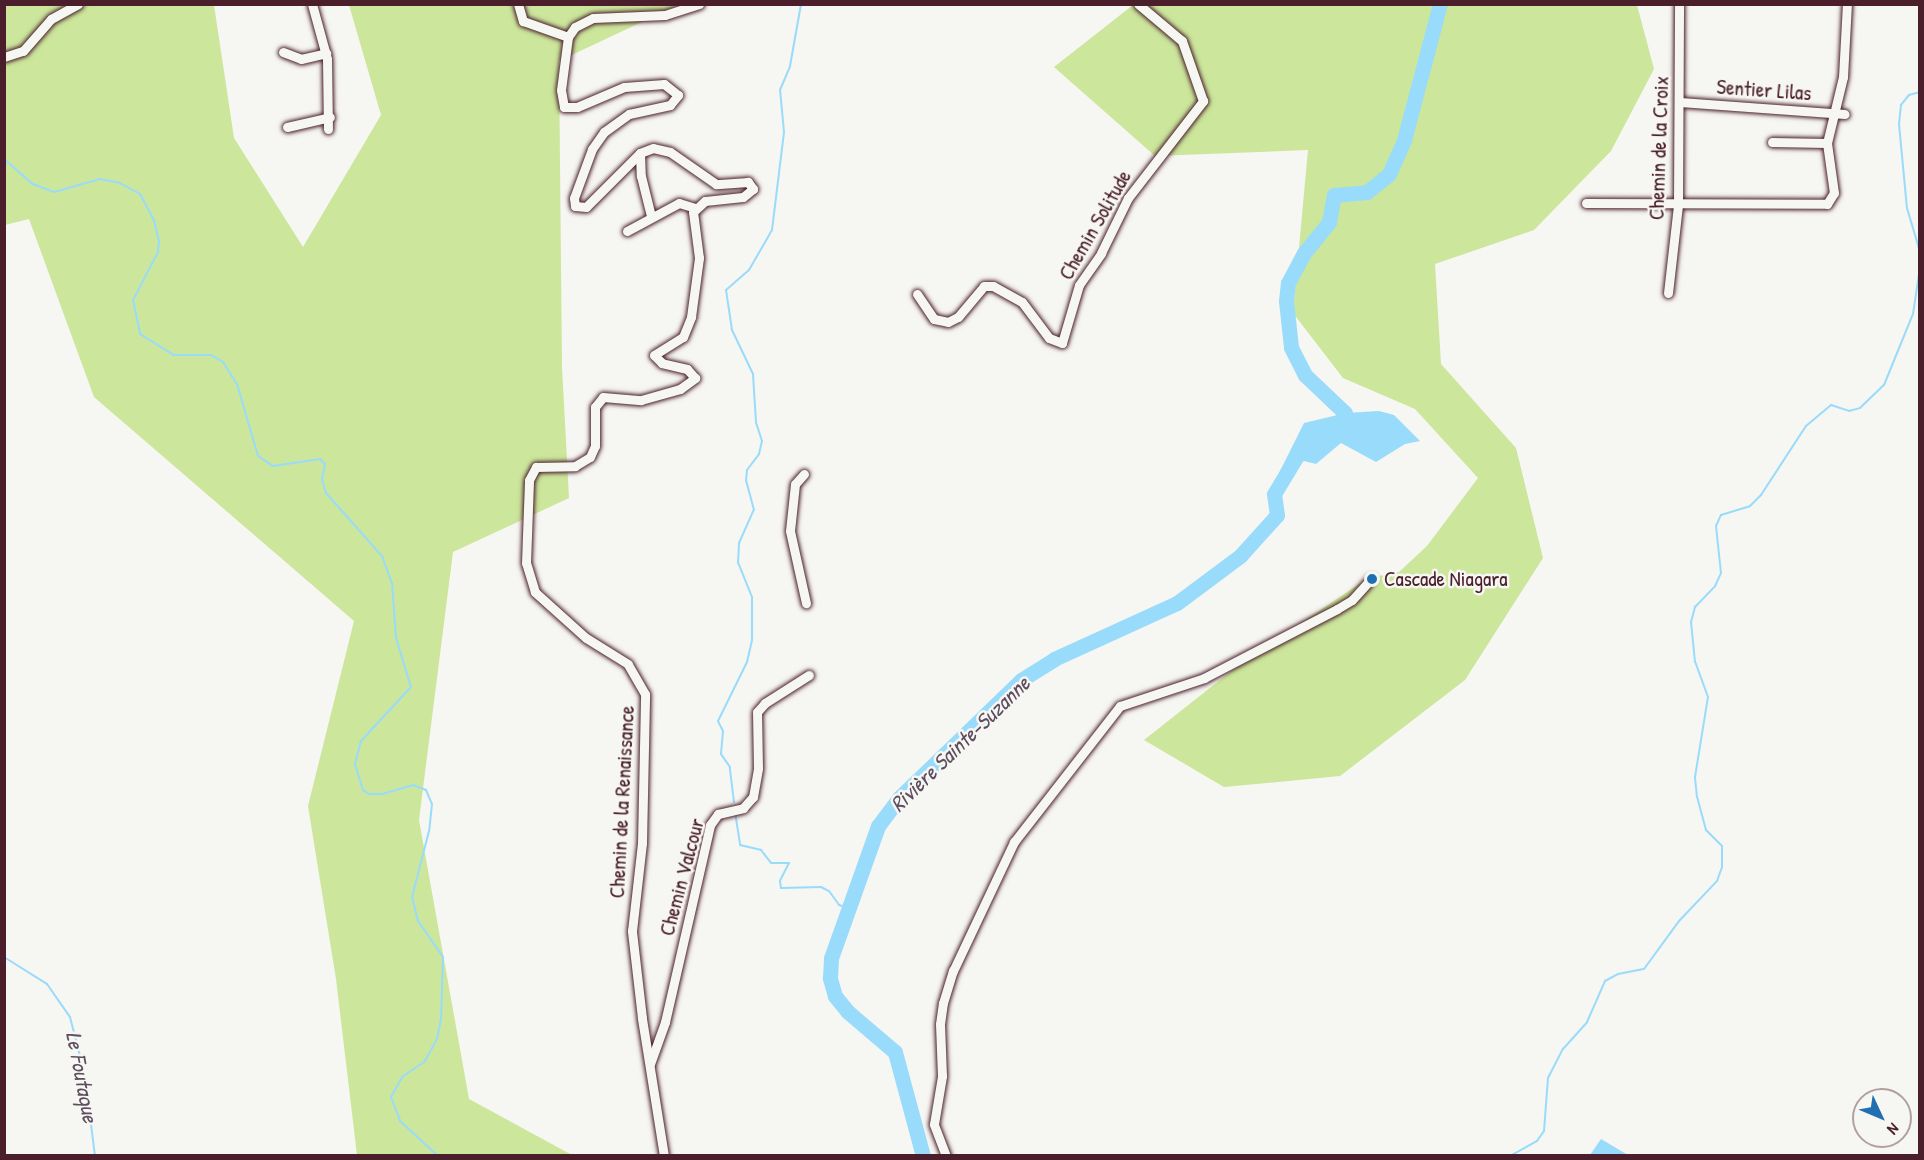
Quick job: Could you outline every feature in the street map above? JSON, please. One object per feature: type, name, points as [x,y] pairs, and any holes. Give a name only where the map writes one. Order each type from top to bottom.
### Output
[{"type":"street","points":[[4,57],[23,51],[51,19],[78,4]]},
{"type":"street","points":[[312,4],[326,53],[330,117],[328,129]]},
{"type":"street","points":[[518,4],[524,21],[568,37]]},
{"type":"street","points":[[627,231],[651,216],[679,203],[695,207],[705,201],[743,197],[753,186],[748,182],[716,184],[661,148],[640,153],[586,207],[574,204],[592,149],[604,132],[629,114],[670,105],[678,95],[664,84],[624,87],[578,107],[564,107],[561,90],[568,37],[575,27],[593,18],[665,15],[699,4]]},
{"type":"street","name":"Chemin Solitude","points":[[917,294],[934,319],[948,322],[958,317],[984,286],[993,286],[1022,303],[1049,338],[1062,343],[1079,285],[1101,253],[1128,198],[1203,101],[1182,40],[1138,4]]},
{"type":"street","name":"Chemin de la Croix","points":[[1668,293],[1678,205],[1679,4]]},
{"type":"street","points":[[1586,203],[1827,204],[1834,193],[1827,142],[1848,33],[1847,4]]},
{"type":"street","points":[[283,52],[301,59],[326,53]]},
{"type":"street","name":"Sentier Lilas","points":[[1680,102],[1845,114]]},
{"type":"street","points":[[287,127],[330,117]]},
{"type":"street","points":[[1772,142],[1827,142]]},
{"type":"street","points":[[640,153],[642,183],[651,216]]},
{"type":"street","name":"Chemin de la Renaissance","points":[[664,1155],[632,931],[642,843],[645,694],[628,664],[586,638],[530,584],[526,564],[529,480],[541,464],[574,466],[590,457],[595,446],[595,407],[603,397],[641,400],[680,389],[695,378],[687,369],[662,363],[654,355],[683,337],[691,317],[699,258],[695,207]]},
{"type":"street","points":[[804,474],[795,484],[790,531],[806,603]]},
{"type":"street","points":[[946,1155],[934,1124],[942,1076],[939,1024],[943,1003],[952,971],[1014,842],[1120,706],[1204,678],[1337,609],[1352,600],[1371,579]]},
{"type":"street","name":"Chemin Valcour","points":[[650,1064],[665,1022],[713,818],[725,811],[743,808],[753,797],[758,768],[757,712],[761,706],[809,675]]},
{"type":"green space","points":[[5,5],[214,5],[234,138],[303,247],[381,115],[349,5],[678,5],[559,61],[562,367],[569,498],[453,552],[419,820],[469,1099],[572,1155],[357,1155],[336,979],[308,806],[354,621],[94,397],[29,219],[5,225]]},
{"type":"green space","points":[[1133,5],[1637,5],[1654,69],[1611,151],[1534,230],[1435,264],[1441,364],[1516,448],[1543,558],[1465,680],[1340,776],[1224,787],[1144,740],[1244,661],[1368,578],[1399,572],[1427,546],[1478,478],[1415,409],[1343,378],[1293,313],[1308,150],[1155,156],[1054,67]]},
{"type":"water","points":[[1379,411],[1394,415],[1420,441],[1405,444],[1376,462],[1341,443],[1316,464],[1304,461],[1286,474],[1280,471],[1304,423],[1346,413]]},
{"type":"water","points":[[1601,1139],[1628,1155],[1590,1155]]},
{"type":"waterway","points":[[734,802],[730,767],[721,754],[723,731],[718,721],[747,662],[752,640],[752,597],[738,563],[739,543],[754,510],[746,481],[747,470],[759,454],[762,441],[756,422],[753,374],[732,330],[726,290],[749,270],[772,230],[784,132],[780,90],[790,66],[801,4]]},
{"type":"waterway","name":"Rivière Sainte-Suzanne","points":[[1344,431],[1345,413],[1305,375],[1291,347],[1286,301],[1288,283],[1304,253],[1329,222],[1334,195],[1367,192],[1389,174],[1404,140],[1440,4]]},
{"type":"waterway","points":[[1920,92],[1909,95],[1901,105],[1899,124],[1907,208],[1920,252]]},
{"type":"waterway","points":[[4,159],[33,184],[54,192],[100,179],[120,183],[140,194],[154,220],[159,241],[158,252],[133,300],[140,334],[173,355],[211,355],[223,362],[237,384],[258,456],[273,466],[320,459],[325,464],[322,479],[326,493],[382,556],[392,583],[396,638],[411,687],[361,741],[355,764],[363,790],[369,794],[382,794],[413,785],[426,790],[432,804],[429,831],[412,897],[418,921],[443,957],[441,1019],[437,1039],[424,1062],[403,1076],[391,1097],[400,1121],[438,1156]]},
{"type":"waterway","points":[[1510,1156],[1537,1141],[1544,1131],[1548,1078],[1563,1049],[1587,1022],[1605,981],[1618,974],[1644,969],[1679,921],[1717,881],[1722,867],[1722,846],[1706,830],[1697,797],[1695,777],[1708,697],[1695,662],[1691,622],[1695,607],[1715,586],[1721,573],[1716,526],[1721,515],[1750,506],[1761,495],[1806,426],[1831,405],[1849,411],[1860,408],[1884,385],[1913,314],[1920,267]]},
{"type":"waterway","name":"Rivière Sainte-Suzanne","points":[[923,1156],[895,1052],[848,1012],[835,996],[830,978],[831,958],[878,826],[899,798],[1021,680],[1054,659],[1177,603],[1240,556],[1277,515],[1274,494],[1295,459]]},
{"type":"waterway","points":[[735,812],[740,845],[761,850],[771,863],[789,863],[780,881],[781,888],[821,887],[829,891],[839,905],[848,908]]},
{"type":"waterway","name":"Le Foutaque","points":[[4,957],[47,984],[70,1017],[85,1076],[95,1156]]},
{"type":"place","name":"Cascade Niagara","points":[[1372,579]]}]
